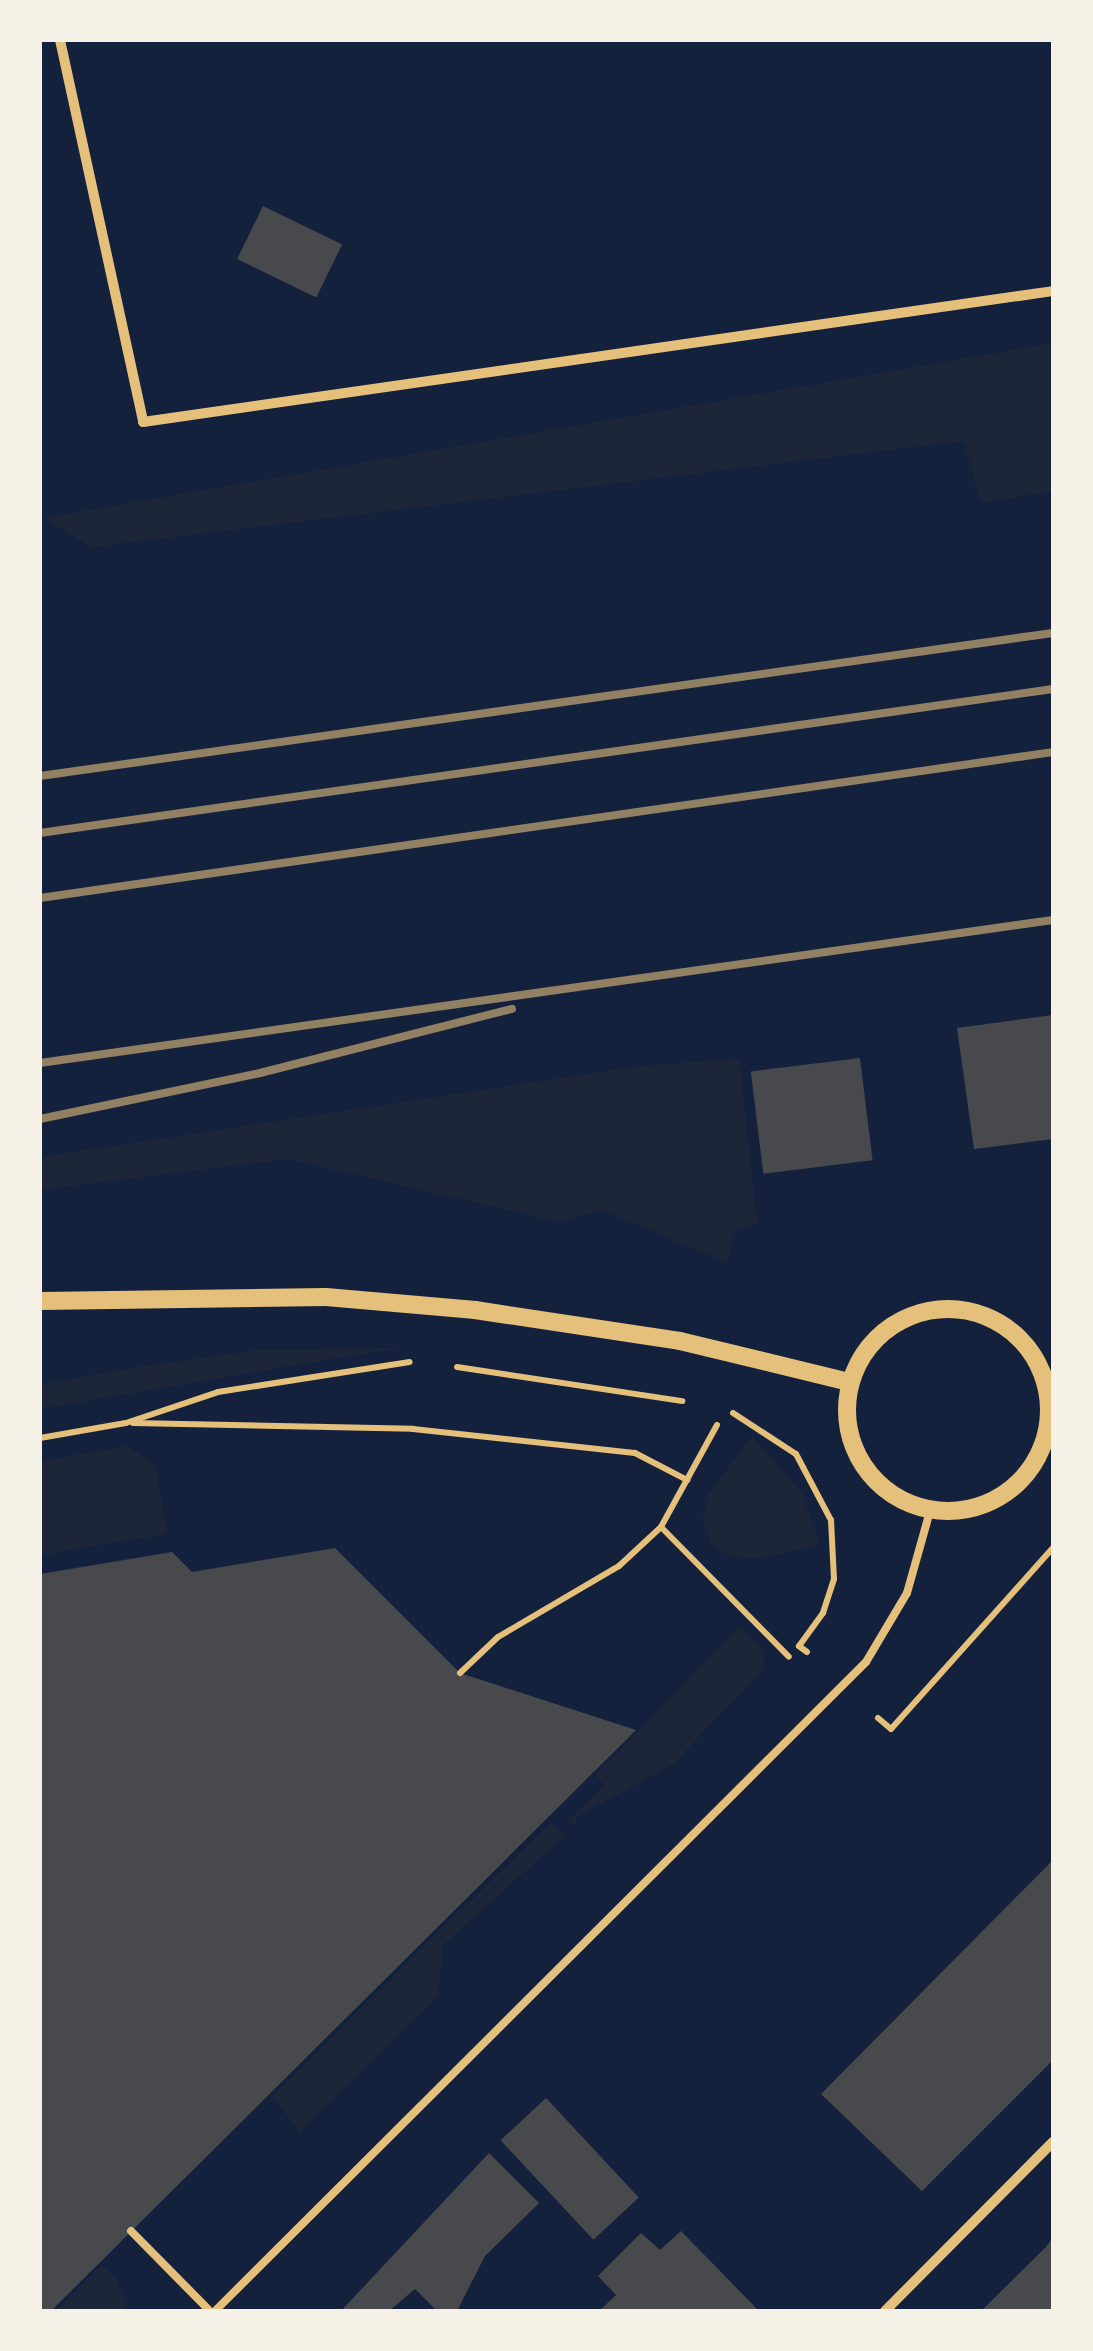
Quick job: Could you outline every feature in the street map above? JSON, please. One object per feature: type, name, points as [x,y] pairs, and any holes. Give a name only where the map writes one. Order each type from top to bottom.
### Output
[{"type":"street","points":[[60,40],[143,422],[1053,291]]},
{"type":"street","points":[[40,1300],[326,1298],[475,1310],[661,1337],[850,1382]]},
{"type":"street","points":[[963,1309],[999,1320],[1026,1344],[1049,1376],[1048,1428],[1026,1476],[982,1505],[930,1512],[898,1500],[872,1478],[846,1416],[850,1382],[866,1348],[892,1324],[926,1310],[963,1309]]},
{"type":"street","points":[[885,2311],[1053,2142]]},
{"type":"lane","points":[[131,2231],[212,2311],[866,1662],[907,1593],[930,1512]]},
{"type":"path","points":[[40,1438],[126,1423],[218,1392],[420,1362]]},
{"type":"path","points":[[451,1366],[690,1402]]},
{"type":"path","points":[[722,1409],[764,1428],[796,1454],[831,1520],[834,1580],[822,1614],[799,1646]]},
{"type":"path","points":[[126,1423],[413,1429],[635,1452],[687,1480]]},
{"type":"path","points":[[460,1673],[498,1637],[619,1566],[661,1527],[717,1425]]},
{"type":"path","points":[[661,1527],[788,1657]]},
{"type":"path","points":[[880,1720],[891,1730],[1053,1548]]},
{"type":"shaded area","points":[[1053,343],[1053,491],[980,503],[964,441],[92,547],[43,518]]},
{"type":"shaded area","points":[[739,1059],[757,1223],[734,1231],[728,1263],[602,1210],[560,1222],[288,1159],[40,1190],[40,1157],[640,1066]]},
{"type":"shaded area","points":[[402,1348],[40,1409],[40,1385],[119,1370],[256,1350]]},
{"type":"shaded area","points":[[752,1436],[802,1493],[820,1545],[757,1559],[729,1556],[711,1544],[702,1520],[709,1493]]},
{"type":"shaded area","points":[[127,1446],[156,1465],[167,1534],[40,1555],[40,1461]]},
{"type":"shaded area","points":[[740,1626],[764,1651],[764,1669],[672,1765],[576,1817],[576,1827],[569,1820],[605,1785],[595,1775]]},
{"type":"shaded area","points":[[551,1822],[566,1835],[443,1945],[438,1996],[300,2132],[272,2096]]},
{"type":"shaded area","points":[[101,2266],[114,2275],[127,2305],[121,2311],[56,2311]]},
{"type":"building","points":[[263,206],[342,245],[316,298],[237,259]]},
{"type":"building","points":[[1053,1015],[1053,1139],[974,1149],[957,1028]]},
{"type":"building","points":[[860,1058],[873,1160],[763,1174],[751,1071]]},
{"type":"building","points":[[335,1548],[460,1673],[636,1730],[51,2311],[40,2311],[40,1574],[172,1552],[192,1572]]},
{"type":"building","points":[[1053,1860],[1053,2060],[922,2191],[821,2094]]},
{"type":"building","points":[[546,2098],[639,2197],[593,2240],[501,2140]]},
{"type":"building","points":[[489,2153],[539,2203],[485,2256],[457,2311],[437,2311],[415,2289],[389,2311],[341,2311]]},
{"type":"building","points":[[681,2231],[759,2311],[599,2311],[616,2295],[598,2276],[641,2233],[660,2250]]},
{"type":"building","points":[[1053,2237],[1053,2311],[981,2311],[1046,2247]]},
{"type":"railway","points":[[40,776],[1053,633]]},
{"type":"railway","points":[[40,833],[1053,689]]},
{"type":"railway","points":[[40,898],[1053,752]]},
{"type":"railway","points":[[40,1063],[1053,920]]},
{"type":"railway","points":[[40,1119],[260,1073],[512,1009]]}]
